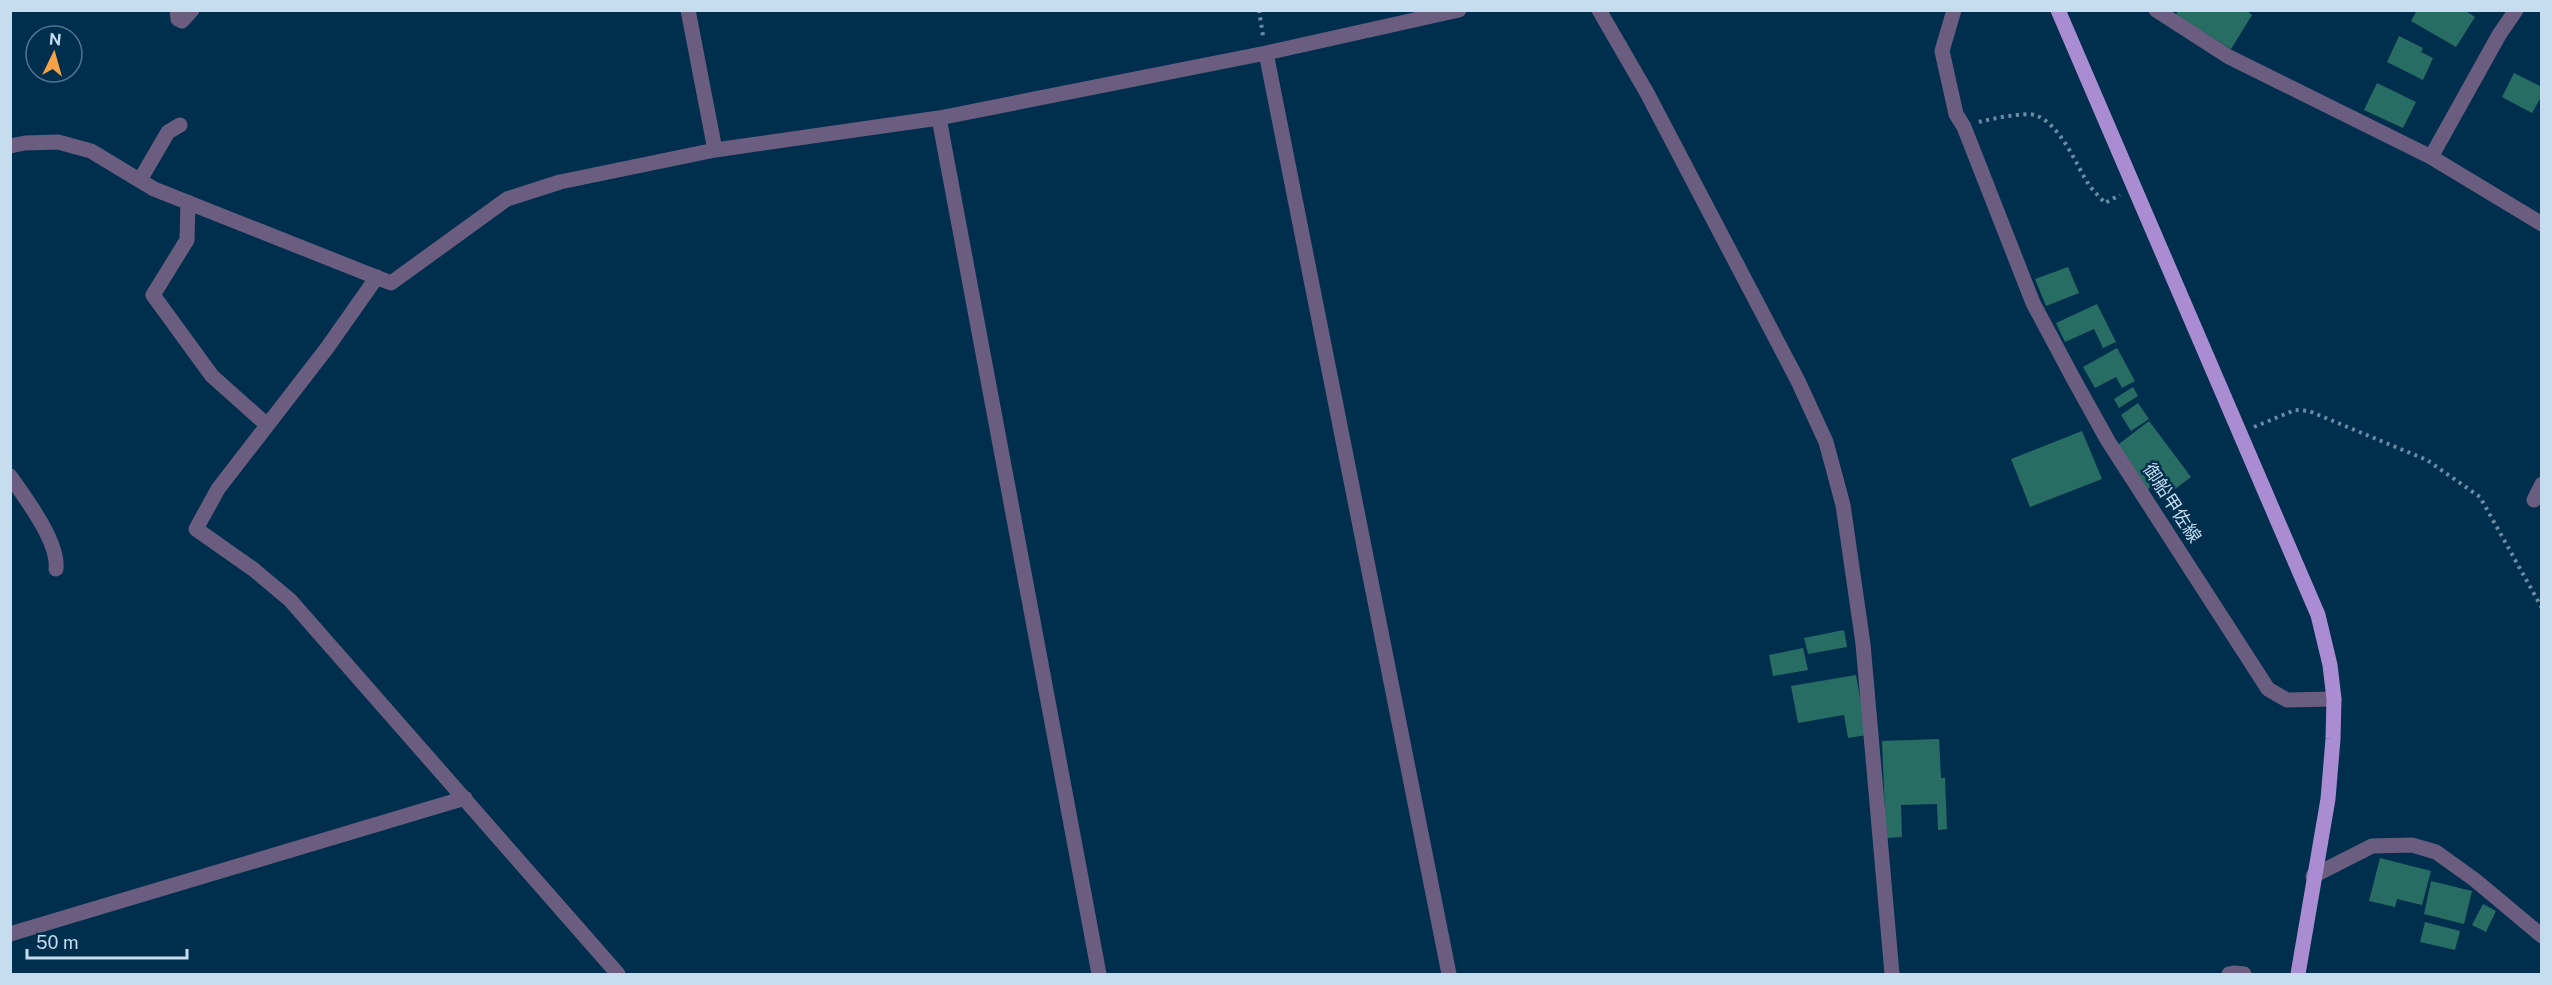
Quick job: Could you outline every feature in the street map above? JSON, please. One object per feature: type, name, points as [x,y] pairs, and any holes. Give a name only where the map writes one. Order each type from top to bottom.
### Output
[{"type":"main road","points":[[2058,10],[2318,615],[2330,665],[2334,699],[2333,739],[2328,799],[2313,876],[2298,975]]},
{"type":"street","points":[[177,10],[178,19],[182,21],[192,10]]},
{"type":"street","points":[[688,10],[715,150]]},
{"type":"street","points":[[10,146],[58,142],[91,151],[154,189],[392,283],[507,199],[560,182],[715,150],[939,118],[1266,52],[1459,10]]},
{"type":"street","points":[[1599,10],[1647,93],[1798,381],[1826,442],[1843,505],[1863,644],[1892,975]]},
{"type":"street","name":"御船甲佐線","points":[[1954,10],[1942,51],[1956,114],[1964,127],[2033,303],[2073,378],[2108,441],[2268,689],[2288,700],[2334,699]]},
{"type":"street","points":[[2431,157],[2499,35],[2516,10]]},
{"type":"street","points":[[2160,12],[2229,57],[2431,157],[2541,224]]},
{"type":"street","points":[[1266,52],[1449,975]]},
{"type":"street","points":[[939,118],[1099,975]]},
{"type":"street","points":[[140,180],[168,132],[180,125]]},
{"type":"street","points":[[188,202],[187,240],[153,295],[212,376],[267,425]]},
{"type":"street","points":[[377,277],[327,348],[218,489],[196,528],[253,569],[290,600],[618,975]]},
{"type":"street","points":[[10,476],[48,537],[57,558],[56,569]]},
{"type":"street","points":[[2534,500],[2541,484]]},
{"type":"street","points":[[10,934],[465,798]]},
{"type":"street","points":[[2313,876],[2372,846],[2392,844],[2436,852],[2475,880],[2541,936]]},
{"type":"street","points":[[602,956],[606,975]]},
{"type":"street","points":[[2229,975],[2235,973],[2244,975]]},
{"type":"path","points":[[1259,10],[1266,52]]},
{"type":"path","points":[[1964,127],[1994,118],[2035,115],[2056,131],[2090,185],[2105,203],[2134,187]]},
{"type":"path","points":[[2240,434],[2295,410],[2308,411],[2427,460],[2480,497],[2541,608]]},
{"type":"building","points":[[2178,10],[2246,10],[2252,15],[2231,49],[2176,15]]},
{"type":"building","points":[[2417,10],[2464,10],[2475,17],[2456,47],[2411,21]]},
{"type":"building","points":[[2399,36],[2423,48],[2421,52],[2433,58],[2423,80],[2387,62]]},
{"type":"building","points":[[2514,73],[2542,87],[2542,95],[2532,113],[2502,97]]},
{"type":"building","points":[[2377,83],[2416,102],[2403,128],[2364,110]]},
{"type":"building","points":[[2068,267],[2079,293],[2046,306],[2035,279]]},
{"type":"building","points":[[2097,304],[2116,342],[2103,348],[2094,329],[2065,342],[2056,323]]},
{"type":"building","points":[[2117,348],[2135,381],[2122,388],[2116,377],[2095,388],[2083,367]]},
{"type":"building","points":[[2133,387],[2138,396],[2119,408],[2114,399]]},
{"type":"building","points":[[2138,403],[2149,419],[2131,431],[2121,415]]},
{"type":"building","points":[[2149,421],[2191,477],[2163,498],[2153,485],[2147,490],[2115,447]]},
{"type":"building","points":[[2082,431],[2102,479],[2030,507],[2011,459]]},
{"type":"building","points":[[1844,630],[1847,647],[1808,654],[1804,638]]},
{"type":"building","points":[[1803,648],[1808,670],[1773,676],[1769,655]]},
{"type":"building","points":[[1856,675],[1867,735],[1848,738],[1844,715],[1798,723],[1791,686]]},
{"type":"building","points":[[1939,739],[1941,778],[1945,778],[1947,829],[1938,830],[1937,804],[1901,805],[1902,837],[1886,838],[1882,741]]},
{"type":"building","points":[[2380,858],[2431,871],[2422,905],[2397,899],[2395,907],[2369,901]]},
{"type":"building","points":[[2431,881],[2472,891],[2464,924],[2424,914]]},
{"type":"building","points":[[2483,904],[2496,911],[2486,932],[2472,925]]},
{"type":"building","points":[[2425,922],[2460,931],[2455,950],[2420,942]]}]
